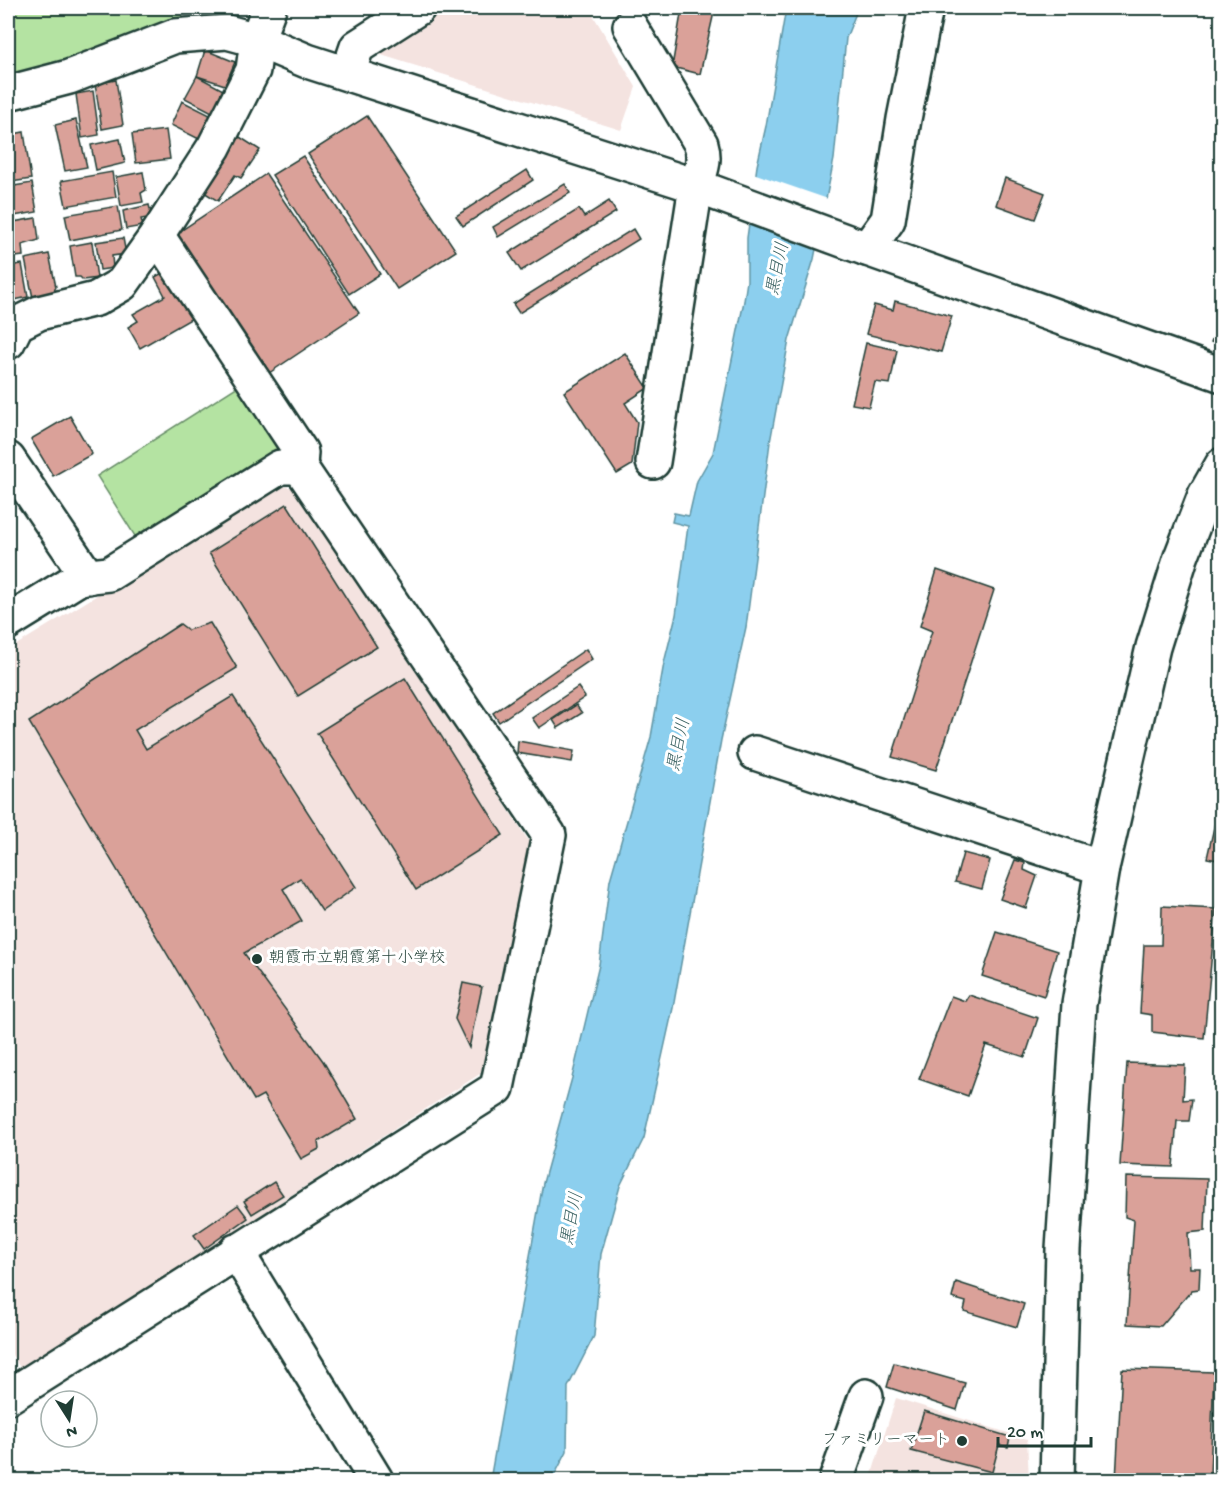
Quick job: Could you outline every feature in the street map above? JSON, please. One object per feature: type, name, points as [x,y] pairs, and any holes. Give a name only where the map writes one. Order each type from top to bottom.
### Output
[{"type":"street","points":[[233,8],[256,40]]},
{"type":"street","points":[[248,8],[256,40]]},
{"type":"street","points":[[11,328],[39,313],[96,299],[122,284],[214,147],[253,70],[256,40],[269,8]]},
{"type":"street","points":[[348,73],[357,47],[418,8]]},
{"type":"street","points":[[867,249],[888,220],[904,118],[926,8]]},
{"type":"street","points":[[630,26],[701,144],[704,154],[705,190],[653,462]]},
{"type":"street","points":[[8,93],[69,76],[175,36],[227,32],[256,40],[308,61],[705,190],[1221,375]]},
{"type":"street","points":[[8,1397],[497,1088],[549,835],[300,467],[301,452],[157,235]]},
{"type":"street","points":[[8,459],[88,577]]},
{"type":"street","points":[[1057,1480],[1063,1249],[1079,1004],[1102,868],[1153,647],[1181,556],[1205,495],[1221,465]]},
{"type":"street","points":[[8,622],[81,577],[109,574],[280,467],[300,467]]},
{"type":"street","points":[[754,753],[1102,868]]},
{"type":"street","points":[[236,1251],[376,1480]]},
{"type":"street","points":[[836,1480],[866,1396]]},
{"type":"shaded area","points":[[436,8],[604,8],[593,15],[636,87],[621,130],[378,54],[398,32]]},
{"type":"shaded area","name":"朝霞市立朝霞第十小学校","points":[[276,485],[305,490],[531,845],[483,1072],[21,1369],[8,1349],[8,650]]},
{"type":"shaded area","points":[[896,1398],[1027,1439],[1029,1480],[870,1480]]},
{"type":"green space","points":[[8,8],[185,8],[180,22],[160,31],[8,79]]},
{"type":"green space","points":[[238,386],[282,455],[140,544],[97,476]]},
{"type":"water","name":"黒目川","points":[[786,8],[858,8],[846,38],[834,159],[814,259],[789,340],[770,442],[746,627],[721,740],[673,1008],[644,1138],[620,1186],[601,1254],[594,1336],[568,1387],[567,1451],[552,1480],[490,1480],[543,1183],[572,1078],[599,965],[610,880],[651,737],[664,663],[676,615],[688,526],[672,522],[674,513],[689,516],[697,481],[713,453],[744,301],[747,281],[747,238],[757,166]]},
{"type":"pier","points":[[753,173],[828,199],[819,249],[746,223]]},
{"type":"building","points":[[366,8],[403,8],[377,24]]},
{"type":"building","points":[[682,8],[715,8],[700,74],[672,67]]},
{"type":"building","points":[[205,50],[235,62],[225,85],[197,76]]},
{"type":"building","points":[[197,76],[225,91],[214,113],[185,98]]},
{"type":"building","points":[[116,80],[123,125],[102,129],[95,84]]},
{"type":"building","points":[[93,91],[99,135],[82,138],[76,94]]},
{"type":"building","points":[[182,101],[210,115],[199,139],[171,125]]},
{"type":"building","points":[[367,116],[456,251],[397,289],[308,154]]},
{"type":"building","points":[[76,120],[87,167],[65,171],[55,125]]},
{"type":"building","points":[[166,130],[170,159],[136,163],[132,134]]},
{"type":"building","points":[[24,132],[31,179],[11,182],[8,135]]},
{"type":"building","points":[[235,134],[260,150],[241,178],[235,175],[218,201],[199,189]]},
{"type":"building","points":[[120,139],[125,163],[96,170],[91,145]]},
{"type":"building","points":[[303,156],[380,274],[349,294],[272,175]]},
{"type":"building","points":[[527,170],[533,180],[463,226],[456,216]]},
{"type":"building","points":[[112,172],[116,197],[66,206],[61,181]]},
{"type":"building","points":[[143,172],[146,190],[141,193],[143,202],[121,206],[116,177]]},
{"type":"building","points":[[266,174],[359,313],[266,375],[173,236]]},
{"type":"building","points":[[1005,178],[1045,193],[1035,219],[996,205]]},
{"type":"building","points":[[32,183],[37,212],[8,217],[8,187]]},
{"type":"building","points":[[565,184],[570,193],[498,237],[493,227]]},
{"type":"building","points":[[609,201],[616,212],[521,271],[509,253],[579,209],[584,217]]},
{"type":"building","points":[[149,205],[152,217],[141,219],[143,226],[126,229],[123,211]]},
{"type":"building","points":[[118,206],[122,230],[70,240],[65,215]]},
{"type":"building","points":[[36,218],[39,240],[22,245],[23,256],[8,258],[8,223]]},
{"type":"building","points":[[633,229],[639,239],[519,313],[513,304]]},
{"type":"building","points":[[123,238],[126,254],[112,256],[113,268],[100,270],[96,242]]},
{"type":"building","points":[[92,242],[97,278],[83,280],[75,277],[70,246]]},
{"type":"building","points":[[49,254],[56,287],[52,294],[33,298],[25,259]]},
{"type":"building","points":[[22,264],[28,297],[10,301],[8,266]]},
{"type":"building","points":[[170,269],[196,316],[140,348],[128,327],[138,321],[133,314],[165,296],[155,277]]},
{"type":"building","points":[[895,301],[952,316],[941,352],[866,334],[874,305],[893,310]]},
{"type":"building","points":[[1222,313],[1222,346],[1211,342]]},
{"type":"building","points":[[866,343],[897,350],[890,384],[875,382],[869,407],[852,404]]},
{"type":"building","points":[[625,353],[648,388],[625,403],[637,422],[632,465],[617,474],[564,392]]},
{"type":"building","points":[[70,416],[92,454],[53,476],[31,439]]},
{"type":"building","points":[[287,504],[377,647],[298,696],[209,553]]},
{"type":"building","points":[[937,570],[994,590],[936,770],[892,757],[932,631],[920,626]]},
{"type":"building","points":[[210,623],[237,668],[135,730],[146,749],[233,696],[356,887],[322,911],[300,878],[283,889],[302,921],[244,953],[323,1061],[357,1119],[318,1142],[319,1149],[301,1159],[263,1095],[254,1100],[29,722],[180,624],[188,630]]},
{"type":"building","points":[[586,649],[592,659],[499,722],[493,713]]},
{"type":"building","points":[[405,678],[503,835],[416,890],[317,733]]},
{"type":"building","points":[[578,687],[585,697],[539,728],[532,718]]},
{"type":"building","points":[[576,705],[582,713],[558,728],[553,720]]},
{"type":"building","points":[[518,741],[574,751],[572,762],[517,753]]},
{"type":"building","points":[[1222,792],[1222,861],[1207,858]]},
{"type":"building","points":[[963,853],[990,860],[982,889],[955,882]]},
{"type":"building","points":[[1015,860],[1025,863],[1024,870],[1037,876],[1026,908],[1000,899]]},
{"type":"building","points":[[1162,906],[1216,909],[1204,1038],[1152,1032],[1152,1015],[1140,1013],[1144,945],[1161,945]]},
{"type":"building","points":[[997,932],[1057,951],[1044,996],[982,976]]},
{"type":"building","points":[[463,983],[482,987],[469,1048],[455,1019]]},
{"type":"building","points":[[969,995],[1038,1018],[1025,1057],[986,1045],[968,1096],[919,1079],[951,996],[965,1001]]},
{"type":"building","points":[[1127,1063],[1185,1065],[1183,1100],[1192,1099],[1189,1121],[1177,1121],[1173,1167],[1120,1165]]},
{"type":"building","points":[[1126,1177],[1207,1179],[1205,1231],[1188,1233],[1190,1268],[1200,1268],[1199,1289],[1192,1290],[1161,1326],[1127,1324],[1134,1220],[1125,1217]]},
{"type":"building","points":[[274,1182],[283,1195],[252,1214],[244,1201]]},
{"type":"building","points":[[238,1205],[248,1218],[204,1249],[194,1235]]},
{"type":"building","points":[[956,1282],[1024,1304],[1017,1327],[964,1311],[966,1302],[952,1298]]},
{"type":"building","points":[[894,1363],[965,1383],[957,1410],[887,1387]]},
{"type":"building","points":[[1122,1369],[1214,1372],[1210,1475],[1182,1474],[1182,1480],[1116,1480]]},
{"type":"building","name":"ファミリーマート","points":[[924,1411],[1010,1437],[1008,1447],[999,1445],[992,1472],[911,1451]]},
{"type":"place","name":"朝霞市立朝霞第十小学校","points":[[257,959]]},
{"type":"place","name":"ファミリーマート","points":[[962,1441]]}]
